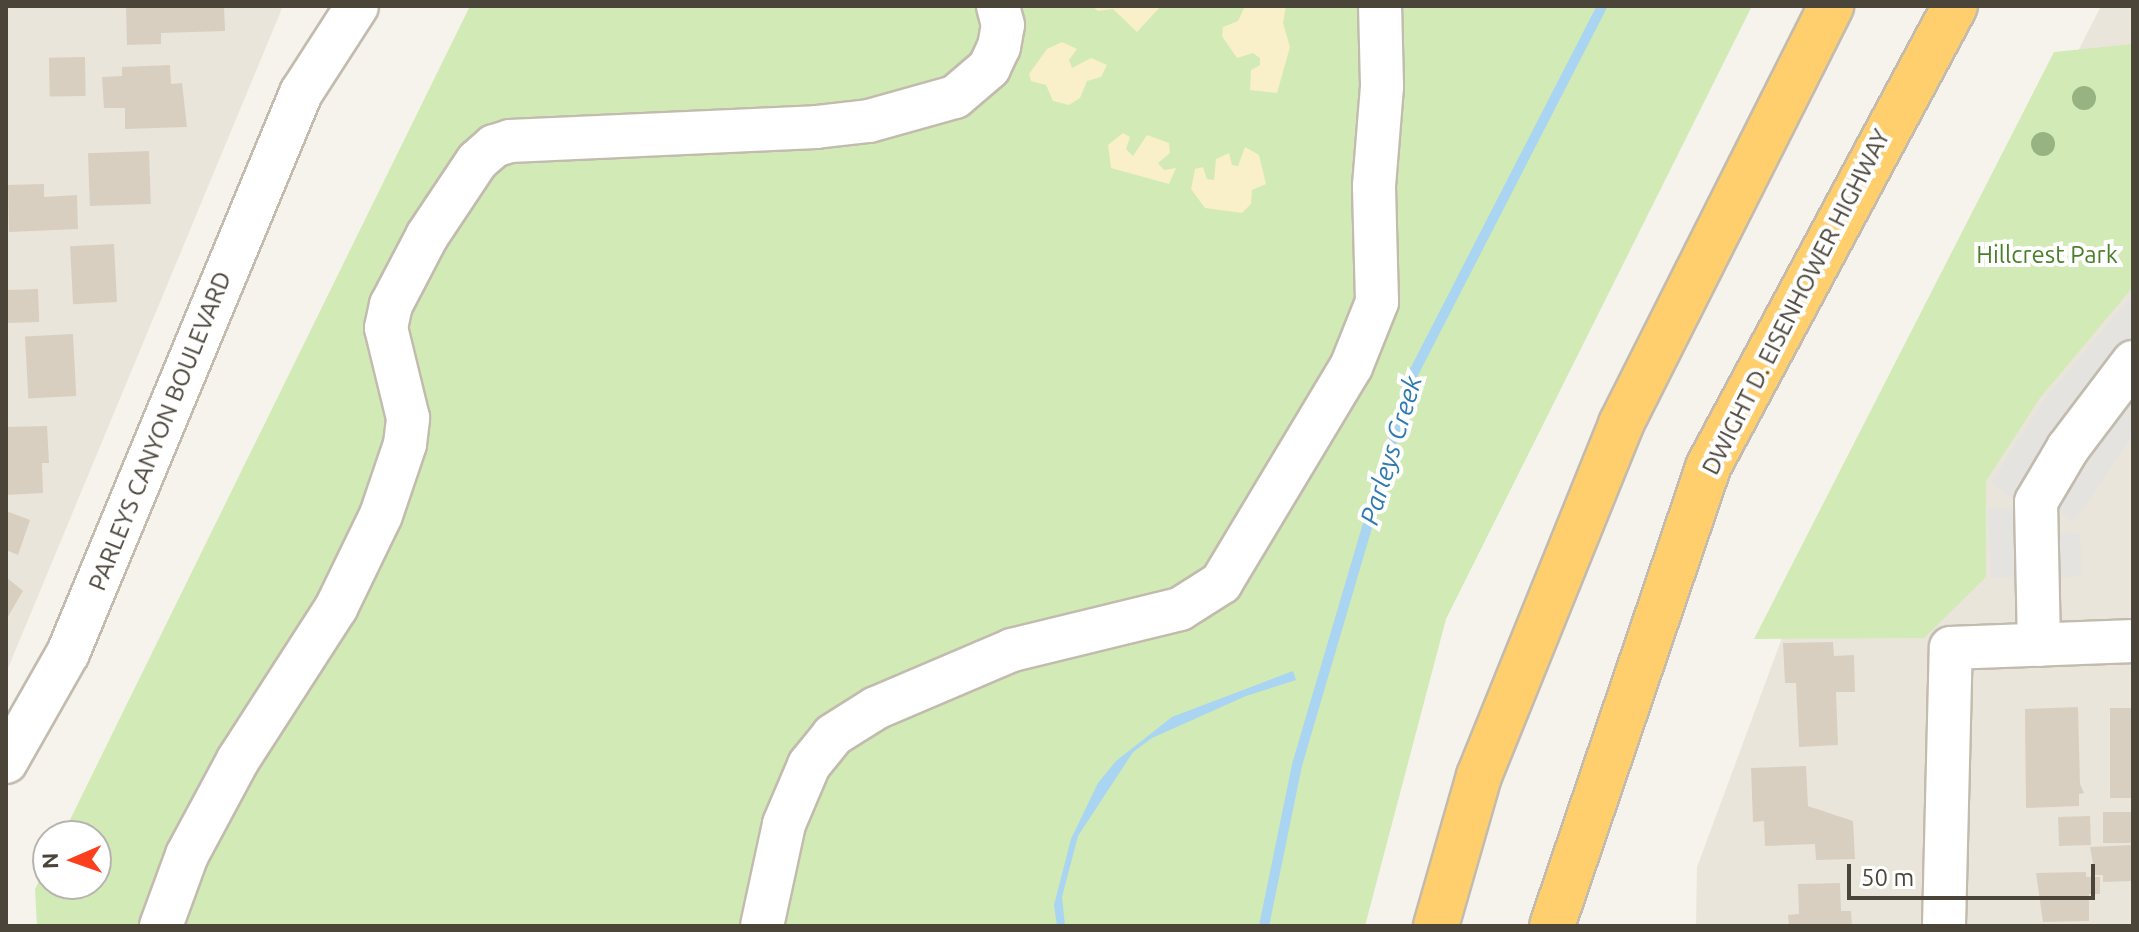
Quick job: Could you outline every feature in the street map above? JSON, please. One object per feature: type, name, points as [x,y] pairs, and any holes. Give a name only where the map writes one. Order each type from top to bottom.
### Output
[{"type":"highway","points":[[1436,926],[1479,776],[1621,424],[1808,45],[1831,6]]},
{"type":"highway","name":"DWIGHT D. EISENHOWER HIGHWAY","points":[[1552,926],[1708,467],[1928,50],[1955,6]]},
{"type":"street","name":"PARLEYS CANYON BOULEVARD","points":[[6,762],[68,653],[301,93],[323,6]]},
{"type":"street","name":"PARLEYS CANYON BOULEVARD","points":[[301,93],[357,6]]},
{"type":"street","points":[[161,926],[187,855],[238,760],[336,608],[381,515],[405,444],[408,418],[386,328],[391,305],[427,236],[477,161],[494,146],[510,141],[816,127],[869,121],[955,97],[989,68],[999,47],[1003,25],[998,6]]},
{"type":"street","points":[[762,926],[784,824],[809,765],[833,735],[876,708],[984,661],[1180,609],[1221,583],[1351,367],[1377,302],[1374,186],[1382,86],[1380,6]]},
{"type":"street","points":[[2039,645],[2036,502],[2068,448],[2133,362]]},
{"type":"street","points":[[1944,926],[1951,648],[2133,641]]},
{"type":"shaded area","points":[[6,6],[283,6],[6,673]]},
{"type":"shaded area","points":[[2101,6],[2133,6],[2133,926],[1696,926],[1697,867],[1792,611]]},
{"type":"shaded area","points":[[2133,294],[2133,435],[2074,521],[2057,511],[2056,532],[2080,533],[2082,575],[2018,584],[2011,577],[1991,577],[1988,509],[2011,508],[2016,502],[1991,482],[2044,400]]},
{"type":"green space","points":[[470,6],[1752,6],[1446,619],[1365,926],[37,926],[36,900],[112,900],[112,820],[70,820]]},
{"type":"green space","name":"Hillcrest Park","points":[[2133,44],[2133,287],[2040,398],[1986,481],[1986,577],[1924,638],[1754,639],[2054,52]]},
{"type":"sand","points":[[1092,6],[1161,6],[1137,32],[1113,9],[1098,11]]},
{"type":"sand","points":[[1245,6],[1286,6],[1283,23],[1290,47],[1277,93],[1250,90],[1251,70],[1260,65],[1260,58],[1253,53],[1237,58],[1222,36],[1223,27],[1238,21]]},
{"type":"sand","points":[[1062,42],[1077,49],[1069,60],[1072,68],[1091,58],[1107,65],[1101,77],[1087,81],[1080,98],[1069,105],[1053,101],[1046,85],[1031,81],[1029,74],[1047,49]]},
{"type":"sand","points":[[1123,133],[1130,137],[1126,149],[1133,156],[1147,135],[1169,143],[1170,153],[1158,163],[1164,170],[1176,168],[1169,184],[1111,168],[1108,145]]},
{"type":"sand","points":[[1245,147],[1259,155],[1266,184],[1252,190],[1251,204],[1242,213],[1205,208],[1191,189],[1195,169],[1203,167],[1207,179],[1214,180],[1216,159],[1229,153],[1232,165],[1238,166]]},
{"type":"water","points":[[1293,671],[1296,680],[1246,696],[1152,738],[1133,752],[1078,836],[1062,897],[1065,926],[1057,926],[1054,905],[1071,839],[1098,783],[1116,761],[1172,717]]},
{"type":"building","points":[[126,6],[224,6],[225,31],[161,33],[161,44],[127,45]]},
{"type":"building","points":[[85,57],[86,96],[50,97],[49,58]]},
{"type":"building","points":[[170,65],[171,84],[182,83],[187,127],[125,129],[125,108],[104,108],[102,77],[122,76],[122,67]]},
{"type":"building","points":[[149,151],[151,204],[90,206],[88,153]]},
{"type":"building","points":[[44,184],[44,197],[77,195],[78,229],[9,232],[8,185]]},
{"type":"building","points":[[114,244],[117,302],[73,304],[70,246]]},
{"type":"building","points":[[38,289],[39,322],[8,323],[7,290]]},
{"type":"building","points":[[73,334],[76,396],[28,398],[25,337]]},
{"type":"building","points":[[47,426],[49,463],[42,463],[43,493],[6,495],[6,427]]},
{"type":"building","points":[[6,511],[30,520],[18,555],[6,550]]},
{"type":"building","points":[[6,577],[23,591],[6,620]]},
{"type":"building","points":[[1833,642],[1834,656],[1854,655],[1855,692],[1836,692],[1838,745],[1799,747],[1796,683],[1785,683],[1783,643]]},
{"type":"building","points":[[2078,707],[2080,784],[2084,793],[2079,794],[2079,806],[2026,808],[2025,709]]},
{"type":"building","points":[[2110,708],[2133,708],[2133,798],[2110,798]]},
{"type":"building","points":[[1806,766],[1808,806],[1853,821],[1855,859],[1816,860],[1815,844],[1765,846],[1764,821],[1753,822],[1751,768]]},
{"type":"building","points":[[2103,812],[2133,812],[2133,843],[2103,843]]},
{"type":"building","points":[[2090,816],[2091,845],[2059,846],[2058,817]]},
{"type":"building","points":[[2133,845],[2133,881],[2103,882],[2103,875],[2095,875],[2090,847]]},
{"type":"building","points":[[2086,872],[2086,877],[2100,877],[2100,894],[2089,894],[2089,921],[2043,922],[2036,873]]},
{"type":"building","points":[[1840,883],[1841,911],[1851,911],[1852,926],[1789,926],[1788,915],[1799,914],[1798,884]]},
{"type":"waterway","name":"Parleys Creek","points":[[1264,926],[1297,765],[1410,380],[1602,6]]}]
